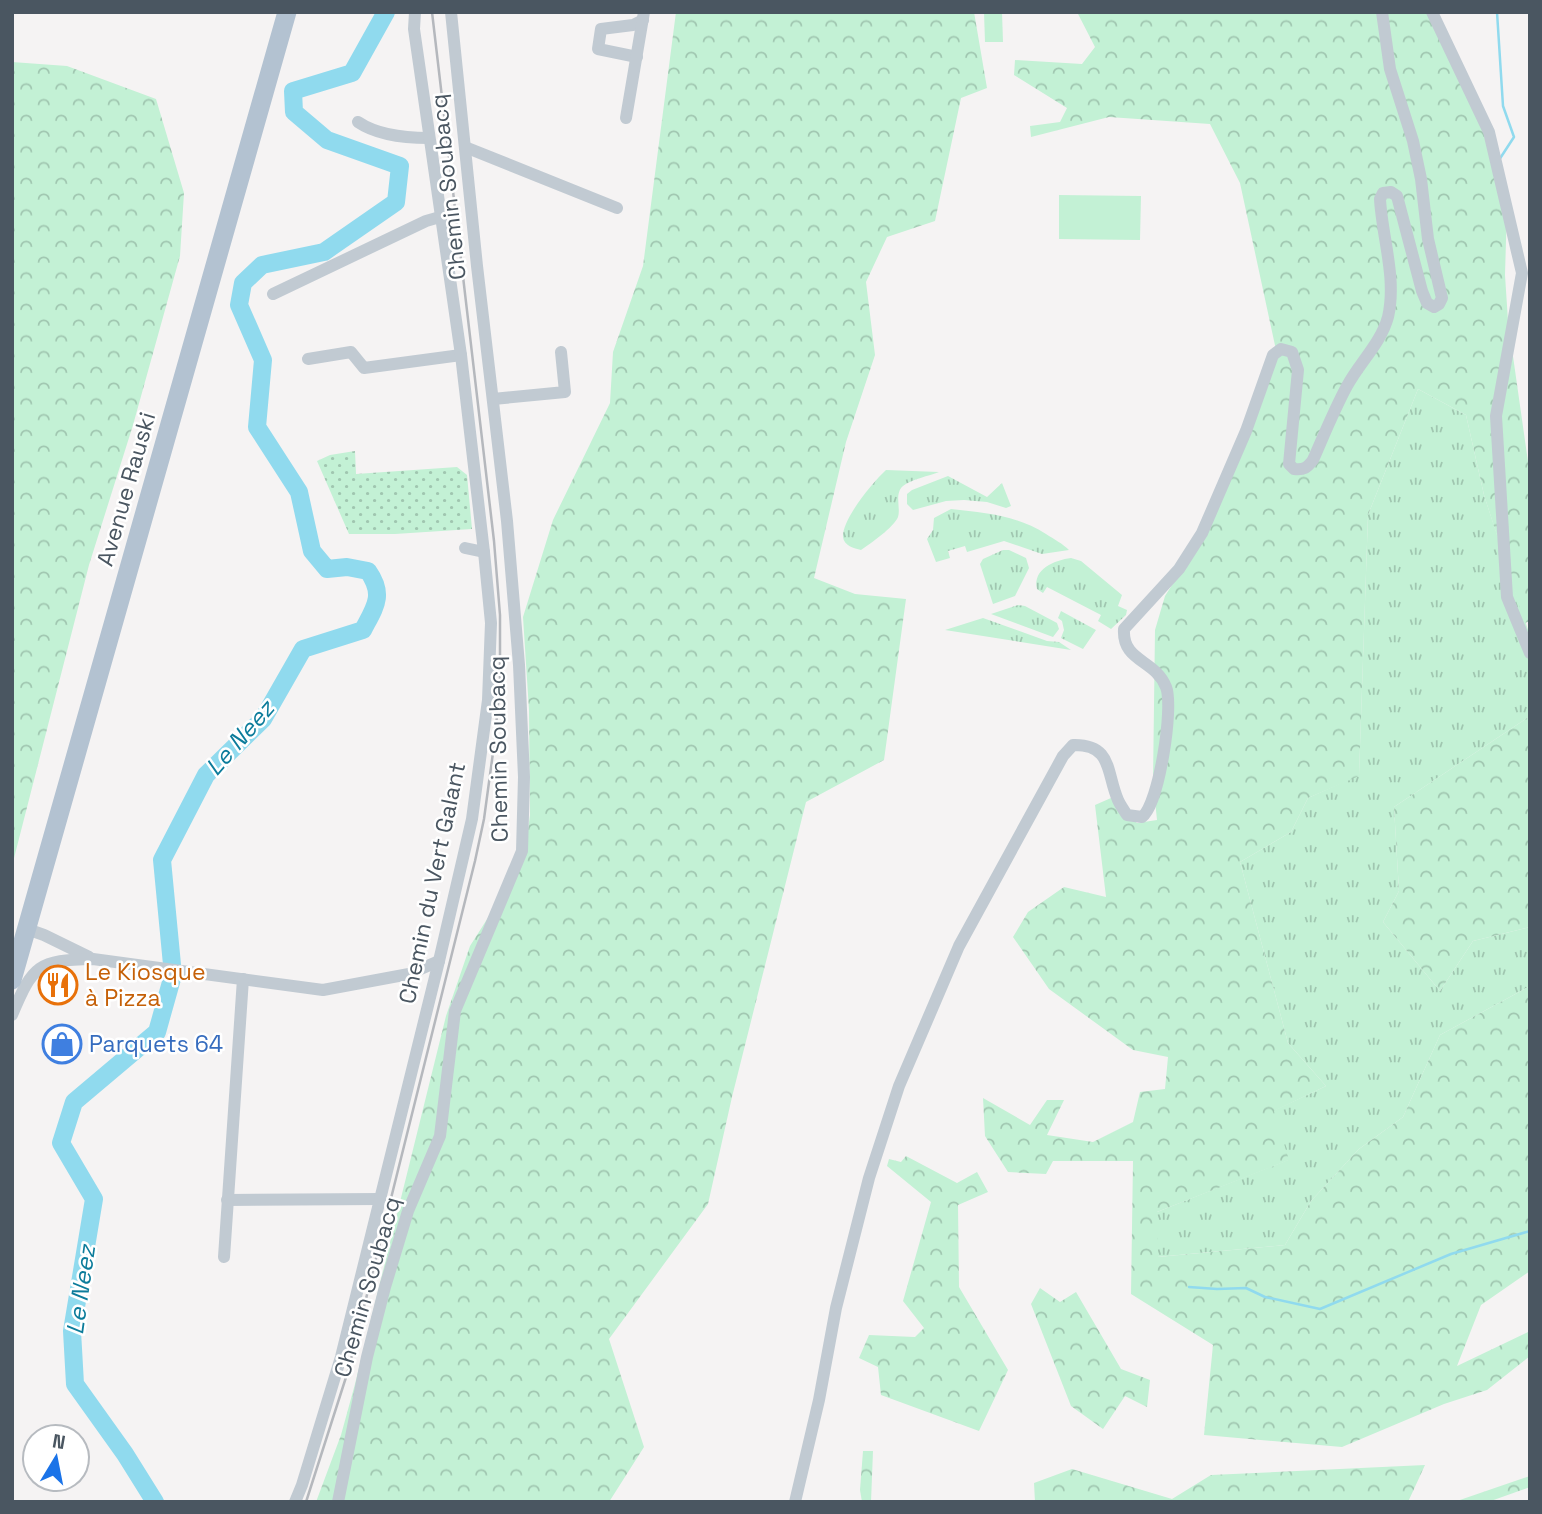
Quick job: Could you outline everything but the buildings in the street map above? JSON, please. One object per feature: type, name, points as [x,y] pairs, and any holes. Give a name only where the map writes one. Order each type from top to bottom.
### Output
[{"type":"main road","name":"Avenue Rauski","points":[[12,980],[287,12]]},
{"type":"street","name":"Chemin du Vert Galant","points":[[295,1502],[341,1357],[439,961],[472,819],[488,700],[491,623],[484,552],[461,355],[414,29],[415,12]]},
{"type":"street","name":"Chemin Soubacq","points":[[338,1502],[367,1357],[385,1287],[408,1211],[440,1136],[455,1011],[522,852],[524,777],[508,521],[451,12]]},
{"type":"street","points":[[795,1502],[819,1401],[835,1308],[869,1178],[899,1086],[959,946],[1063,756],[1073,745],[1088,745],[1099,751],[1105,760],[1118,802],[1127,815],[1142,817],[1147,813],[1152,803],[1164,749],[1170,704],[1167,689],[1159,673],[1128,651],[1124,629],[1179,569],[1202,533],[1246,431],[1273,355],[1281,349],[1292,352],[1298,370],[1289,464],[1294,469],[1302,470],[1313,460],[1348,384],[1381,335],[1388,316],[1390,298],[1387,239],[1380,199],[1383,193],[1391,192],[1397,196],[1422,291],[1427,303],[1434,307],[1439,304],[1441,298],[1428,239],[1421,179],[1413,141],[1390,69],[1382,12]]},
{"type":"street","points":[[1432,12],[1489,132],[1526,273],[1496,416],[1507,597],[1530,653]]},
{"type":"street","points":[[626,118],[643,16]]},
{"type":"street","points":[[637,57],[598,49],[601,29],[633,24],[643,16]]},
{"type":"street","points":[[358,122],[366,128],[410,138],[429,138]]},
{"type":"street","points":[[465,147],[617,208]]},
{"type":"street","points":[[274,294],[426,221],[440,217]]},
{"type":"street","points":[[308,359],[351,352],[364,368],[461,355]]},
{"type":"street","points":[[493,399],[565,392],[561,352]]},
{"type":"street","points":[[465,548],[484,552]]},
{"type":"street","points":[[93,959],[52,939],[25,937],[28,957],[45,965],[74,959],[93,959],[323,990],[409,974],[439,961]]},
{"type":"street","points":[[12,1014],[30,975],[57,955],[56,944],[52,939]]},
{"type":"street","points":[[223,1257],[243,979]]},
{"type":"street","points":[[227,1200],[380,1199]]},
{"type":"green space","points":[[676,12],[974,12],[987,88],[961,98],[935,221],[887,237],[866,282],[875,355],[846,442],[814,578],[855,594],[906,599],[884,760],[806,802],[708,1204],[609,1339],[644,1447],[609,1502],[316,1502],[341,1435],[355,1384],[446,1016],[470,946],[524,861],[530,815],[529,710],[523,617],[553,520],[610,403],[613,352],[643,266]]},
{"type":"green space","points":[[984,12],[1002,12],[1003,42],[985,42]]},
{"type":"green space","points":[[1077,12],[1427,12],[1488,135],[1507,206],[1505,275],[1508,321],[1530,476],[1530,621],[1525,623],[1484,495],[1466,415],[1418,389],[1368,515],[1359,776],[1308,798],[1291,832],[1240,862],[1288,1043],[1326,1086],[1274,1111],[1289,1160],[1157,1212],[1158,1257],[1285,1245],[1311,1201],[1359,1149],[1403,1117],[1440,1035],[1530,986],[1530,1271],[1481,1305],[1457,1366],[1530,1331],[1530,1356],[1487,1390],[1444,1404],[1342,1447],[1204,1435],[1213,1345],[1131,1294],[1133,1161],[1053,1161],[1046,1174],[1008,1172],[985,1136],[983,1098],[1030,1125],[1047,1100],[1064,1100],[1047,1135],[1093,1142],[1133,1122],[1140,1092],[1165,1089],[1168,1057],[1133,1050],[1049,989],[1013,937],[1028,912],[1064,887],[1106,897],[1095,805],[1111,798],[1137,823],[1157,820],[1153,781],[1155,630],[1165,596],[1214,519],[1276,350],[1240,183],[1210,124],[1109,117],[1031,137],[1030,126],[1060,122],[1067,108],[1014,75],[1015,60],[1082,64],[1095,47]]},
{"type":"green space","points":[[12,62],[67,66],[156,99],[184,193],[180,256],[133,425],[89,565],[12,866]]},
{"type":"green space","points":[[1059,195],[1141,196],[1140,240],[1059,239]]},
{"type":"green space","points":[[1418,389],[1466,415],[1484,495],[1530,636],[1530,716],[1394,807],[1399,891],[1383,922],[1440,991],[1473,941],[1530,927],[1530,986],[1440,1035],[1403,1117],[1359,1149],[1311,1201],[1285,1245],[1157,1257],[1157,1212],[1288,1160],[1273,1111],[1326,1086],[1288,1043],[1240,862],[1291,832],[1308,798],[1359,775],[1368,515]]},
{"type":"green space","points":[[355,451],[356,474],[457,467],[467,475],[472,529],[349,534],[317,461],[330,455]]},
{"type":"green space","points":[[886,470],[939,472],[900,489],[898,517],[881,535],[861,550],[847,545],[843,537],[847,521],[866,492]]},
{"type":"green space","points":[[948,476],[987,497],[1002,483],[1011,506],[1006,508],[987,502],[964,500],[946,501],[913,510],[907,504],[907,494],[912,490]]},
{"type":"green space","points":[[951,509],[1000,516],[1023,523],[1046,534],[1069,550],[1042,554],[1004,541],[967,552],[965,546],[948,551],[950,558],[936,562],[927,539],[933,530],[934,518]]},
{"type":"green space","points":[[1003,550],[1026,558],[1029,568],[1015,596],[993,604],[980,564],[983,559]]},
{"type":"green space","points":[[1071,558],[1081,561],[1122,595],[1118,606],[1127,610],[1126,615],[1111,629],[1098,621],[1101,615],[1047,587],[1043,593],[1037,589],[1036,582],[1041,571],[1052,563]]},
{"type":"green space","points":[[1018,605],[1057,623],[1059,629],[1053,637],[991,614]]},
{"type":"green space","points":[[1061,611],[1096,630],[1083,649],[1061,638],[1064,630],[1062,621],[1058,618]]},
{"type":"green space","points":[[983,618],[1047,641],[1059,642],[1071,650],[945,630]]},
{"type":"green space","points":[[1530,716],[1530,927],[1473,941],[1440,991],[1383,922],[1399,891],[1394,807]]},
{"type":"green space","points":[[906,1156],[957,1183],[977,1172],[988,1192],[958,1205],[959,1287],[1008,1370],[979,1431],[881,1395],[878,1367],[859,1358],[869,1335],[915,1337],[924,1328],[903,1301],[931,1202],[887,1166],[889,1159],[901,1162]]},
{"type":"green space","points":[[1040,1288],[1060,1302],[1076,1292],[1121,1369],[1150,1380],[1147,1407],[1125,1396],[1103,1429],[1071,1406],[1031,1304]]},
{"type":"green space","points":[[863,1451],[873,1451],[871,1502],[862,1502],[860,1490]]},
{"type":"green space","points":[[1425,1465],[1408,1502],[1035,1502],[1034,1483],[1072,1469],[1172,1499],[1211,1475]]},
{"type":"green space","points":[[1530,1476],[1530,1487],[1488,1502],[1454,1502]]},
{"type":"waterway","name":"Le Neez","points":[[155,1502],[125,1454],[75,1384],[72,1331],[94,1199],[61,1143],[74,1102],[157,1032],[173,975],[162,860],[206,775],[263,719],[303,649],[363,630],[376,601],[376,587],[368,571],[347,567],[327,569],[312,551],[299,492],[257,427],[263,360],[239,305],[243,283],[262,265],[324,252],[396,202],[400,166],[327,140],[294,112],[293,91],[352,73],[386,12]]},
{"type":"waterway","points":[[1497,12],[1503,106],[1514,137],[1499,160]]},
{"type":"waterway","points":[[1189,1287],[1246,1288],[1265,1297],[1320,1309],[1451,1254],[1530,1231]]},
{"type":"railway","points":[[306,1502],[348,1371],[475,861],[484,819],[500,682],[500,615],[494,541],[432,12]]},
{"type":"place","name":"Le Kiosque à Pizza","points":[[58,985]]},
{"type":"place","name":"Parquets 64","points":[[62,1044]]}]
